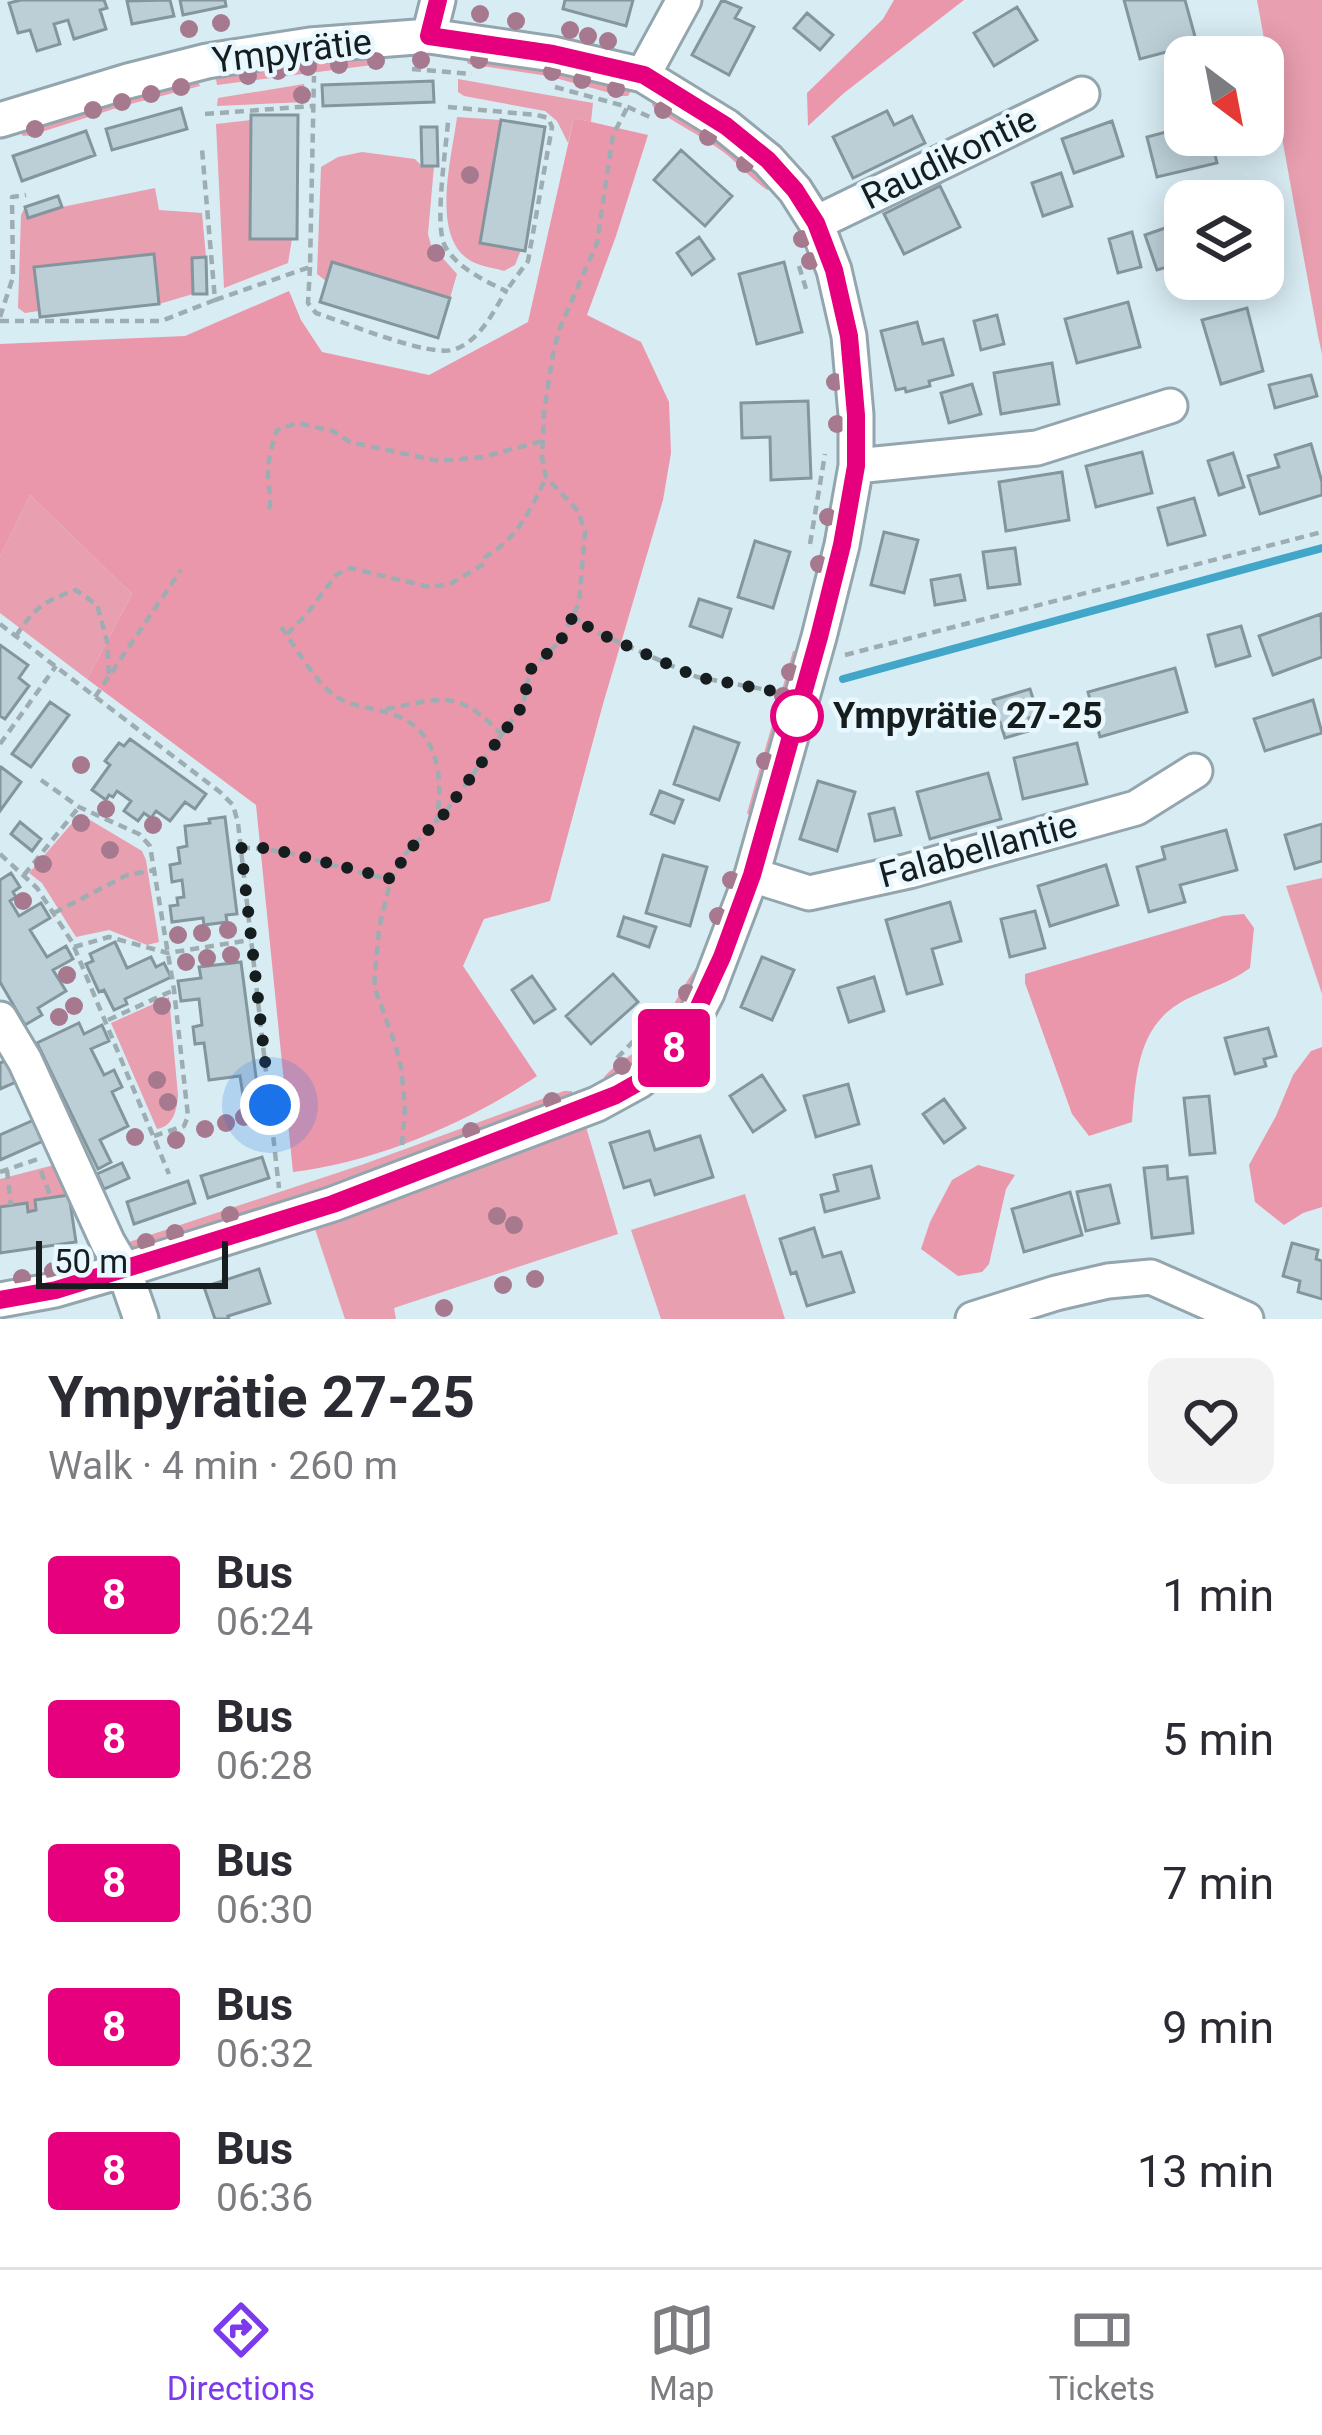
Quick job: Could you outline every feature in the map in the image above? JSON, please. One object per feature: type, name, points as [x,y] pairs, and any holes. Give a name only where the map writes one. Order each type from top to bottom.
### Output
[{"type":"street","points":[[429,36],[438,0]]},
{"type":"street","points":[[644,75],[684,0]]},
{"type":"street","name":"Ympyrätie","points":[[0,120],[207,61],[310,45],[429,36],[553,54],[644,75],[726,126],[768,160],[816,223],[834,270],[849,336],[856,415],[856,466],[842,545],[752,875],[715,975],[689,1028],[666,1059],[639,1082],[597,1104],[333,1204],[56,1290],[0,1300]]},
{"type":"street","name":"Raudikontie","points":[[816,223],[1082,94]]},
{"type":"street","points":[[856,466],[1036,448],[1170,406]]},
{"type":"street","name":"Falabellantie","points":[[752,875],[809,892],[908,871],[1136,808],[1195,771]]},
{"type":"street","points":[[0,1019],[25,1060],[51,1155],[124,1270],[142,1319]]},
{"type":"street","points":[[973,1319],[1056,1293],[1151,1277],[1246,1319]]},
{"type":"path","points":[[407,68],[482,75]]},
{"type":"path","points":[[314,76],[308,303],[316,313],[433,352],[456,349],[481,331],[528,261],[551,127],[548,118],[537,115],[448,106]]},
{"type":"path","points":[[543,84],[628,107],[657,120]]},
{"type":"path","points":[[205,114],[313,106]]},
{"type":"path","points":[[402,1145],[405,1108],[400,1067],[374,986],[376,950],[392,879],[406,853],[466,787],[523,705],[530,670],[561,640],[578,603],[585,532],[578,511],[546,476],[542,441],[553,354],[597,243],[613,135],[628,107]]},
{"type":"path","points":[[448,122],[442,244],[458,261],[506,291]]},
{"type":"path","points":[[202,149],[214,300]]},
{"type":"path","points":[[0,196],[26,195]]},
{"type":"path","points":[[12,197],[13,277],[0,319],[161,321],[310,267]]},
{"type":"path","points":[[796,258],[808,297]]},
{"type":"path","points":[[268,509],[270,451],[278,430],[298,422],[333,430],[350,442],[439,461],[483,457],[542,441]]},
{"type":"path","points":[[807,562],[826,445]]},
{"type":"path","points":[[287,634],[336,574],[350,568],[430,587],[450,584],[477,571],[485,557],[508,543],[546,476]]},
{"type":"path","points":[[812,664],[1322,532]]},
{"type":"path","points":[[95,698],[181,571]]},
{"type":"path","points":[[16,636],[31,613],[50,599],[76,590],[97,605],[107,641],[109,677]]},
{"type":"path","points":[[573,616],[594,631],[697,677],[773,691]]},
{"type":"path","points":[[0,624],[232,805],[241,848],[279,1188]]},
{"type":"path","points":[[281,627],[332,694],[413,722],[428,739],[441,794],[436,823]]},
{"type":"path","points":[[0,744],[56,666]]},
{"type":"path","points":[[381,711],[439,700],[465,703],[502,735]]},
{"type":"path","points":[[41,780],[79,807],[139,834],[150,846],[174,990],[188,1116],[184,1126],[154,1136]]},
{"type":"path","points":[[24,875],[79,807]]},
{"type":"path","points":[[241,848],[268,848],[392,879]]},
{"type":"path","points":[[0,854],[38,888],[74,947],[169,1174]]},
{"type":"path","points":[[54,913],[127,874],[155,870]]},
{"type":"path","points":[[74,947],[109,937],[168,953],[252,939]]},
{"type":"path","points":[[106,1021],[174,990]]},
{"type":"path","points":[[601,1068],[619,1057],[661,1013]]},
{"type":"path","points":[[11,1205],[3,1171],[51,1155],[51,1198]]},
{"type":"shaded area","points":[[894,0],[964,0],[808,126],[807,93],[883,19]]},
{"type":"shaded area","points":[[1257,0],[1322,0],[1322,354],[1284,149],[1284,36],[1264,36]]},
{"type":"shaded area","points":[[464,55],[548,68],[631,91],[621,96],[548,76],[468,64]]},
{"type":"shaded area","points":[[384,57],[380,64],[217,85],[216,79],[221,75]]},
{"type":"shaded area","points":[[197,79],[200,86],[32,135],[23,136],[18,129],[120,98]]},
{"type":"shaded area","points":[[458,79],[593,103],[591,122],[574,118],[568,143],[557,121],[545,111],[464,96],[458,92]]},
{"type":"shaded area","points":[[304,84],[306,102],[217,106],[218,98]]},
{"type":"shaded area","points":[[654,99],[732,150],[773,188],[767,190],[722,151],[655,109]]},
{"type":"shaded area","points":[[457,117],[501,120],[480,242],[521,250],[515,265],[504,271],[475,263],[452,237],[446,198]]},
{"type":"shaded area","points":[[574,118],[648,135],[587,315],[641,342],[669,402],[671,453],[663,500],[550,901],[484,919],[463,966],[537,1076],[420,1138],[356,1160],[293,1172],[256,805],[87,679],[132,594],[30,495],[0,557],[0,344],[185,336],[289,291],[322,352],[429,375],[528,322]]},
{"type":"shaded area","points":[[251,120],[250,238],[292,239],[288,263],[224,288],[216,124]]},
{"type":"shaded area","points":[[362,152],[434,166],[428,234],[431,245],[457,274],[450,298],[333,262],[326,281],[317,274],[321,167]]},
{"type":"shaded area","points":[[155,188],[159,210],[202,213],[206,257],[192,258],[193,294],[159,304],[154,255],[34,268],[39,311],[25,313],[18,308],[25,207],[29,218]]},
{"type":"shaded area","points":[[30,495],[132,594],[87,679],[0,613],[0,557]]},
{"type":"shaded area","points":[[793,651],[799,651],[753,819],[747,813]]},
{"type":"shaded area","points":[[80,814],[142,851],[159,942],[147,945],[109,930],[76,937],[42,883],[29,873]]},
{"type":"shaded area","points":[[1322,878],[1322,994],[1286,886]]},
{"type":"shaded area","points":[[1244,914],[1254,928],[1250,968],[1189,998],[1159,1020],[1138,1067],[1132,1122],[1089,1136],[1072,1114],[1025,974],[1223,916]]},
{"type":"shaded area","points":[[697,967],[702,967],[664,1033],[605,1082],[609,1072],[656,1031]]},
{"type":"shaded area","points":[[169,997],[178,1095],[171,1121],[157,1129],[111,1023]]},
{"type":"shaded area","points":[[1322,1047],[1322,1207],[1284,1225],[1255,1202],[1249,1165],[1293,1075],[1311,1051]]},
{"type":"shaded area","points":[[572,1091],[572,1097],[234,1221],[135,1250],[123,1244],[364,1164]]},
{"type":"shaded area","points":[[586,1127],[618,1234],[394,1308],[396,1319],[345,1319],[315,1229]]},
{"type":"shaded area","points":[[54,1165],[66,1195],[35,1200],[36,1210],[28,1212],[26,1203],[0,1207],[0,1179]]},
{"type":"shaded area","points":[[978,1165],[1015,1175],[1006,1189],[989,1264],[982,1272],[958,1276],[921,1249],[952,1180]]},
{"type":"shaded area","points":[[745,1194],[785,1319],[661,1319],[631,1230]]},
{"type":"building","points":[[104,0],[107,8],[100,10],[106,29],[74,39],[68,20],[54,24],[60,44],[37,51],[30,30],[18,33],[9,3]]},
{"type":"building","points":[[170,0],[174,16],[132,24],[127,1]]},
{"type":"building","points":[[180,0],[225,0],[226,6],[183,15]]},
{"type":"building","points":[[565,0],[633,0],[626,26],[563,9]]},
{"type":"building","points":[[722,0],[741,8],[735,18],[754,27],[729,75],[692,55]]},
{"type":"building","points":[[1124,0],[1185,0],[1195,36],[1164,36],[1164,53],[1140,59]]},
{"type":"building","points":[[1017,7],[1037,40],[994,66],[974,33]]},
{"type":"building","points":[[807,13],[833,35],[820,50],[794,28]]},
{"type":"building","points":[[433,81],[434,102],[323,106],[322,85]]},
{"type":"building","points":[[181,108],[187,129],[112,150],[106,129]]},
{"type":"building","points":[[887,111],[894,125],[912,116],[925,143],[853,178],[833,137]]},
{"type":"building","points":[[251,115],[298,115],[297,239],[250,239]]},
{"type":"building","points":[[501,120],[545,127],[525,251],[480,243]]},
{"type":"building","points":[[1112,121],[1123,156],[1074,173],[1062,139]]},
{"type":"building","points":[[421,127],[437,127],[438,166],[422,166]]},
{"type":"building","points":[[86,131],[95,155],[22,181],[13,156]]},
{"type":"building","points":[[1164,133],[1164,156],[1215,156],[1217,163],[1157,177],[1147,137]]},
{"type":"building","points":[[681,150],[732,196],[705,226],[654,180]]},
{"type":"building","points":[[1061,173],[1072,206],[1043,216],[1032,183]]},
{"type":"building","points":[[940,186],[960,227],[904,254],[884,214]]},
{"type":"building","points":[[58,196],[62,207],[28,218],[25,207]]},
{"type":"building","points":[[1164,228],[1164,268],[1157,270],[1145,235]]},
{"type":"building","points":[[1132,232],[1141,267],[1118,273],[1109,239]]},
{"type":"building","points":[[699,237],[714,259],[692,275],[677,253]]},
{"type":"building","points":[[154,254],[159,304],[40,317],[34,267]]},
{"type":"building","points":[[206,257],[207,294],[193,294],[192,258]]},
{"type":"building","points":[[332,262],[450,298],[438,338],[320,302]]},
{"type":"building","points":[[784,262],[802,332],[757,344],[739,274]]},
{"type":"building","points":[[1128,302],[1140,347],[1077,363],[1065,319]]},
{"type":"building","points":[[1247,308],[1263,371],[1221,384],[1202,320]]},
{"type":"building","points":[[997,315],[1004,344],[981,350],[974,321]]},
{"type":"building","points":[[917,322],[923,344],[943,339],[953,375],[929,381],[930,386],[896,390],[881,331]]},
{"type":"building","points":[[1052,363],[1059,404],[1001,414],[994,373]]},
{"type":"building","points":[[1311,375],[1317,396],[1275,408],[1269,385]]},
{"type":"building","points":[[972,384],[981,414],[949,423],[941,393]]},
{"type":"building","points":[[808,401],[811,478],[771,480],[770,437],[742,438],[741,403]]},
{"type":"building","points":[[1311,444],[1322,495],[1260,514],[1248,476],[1279,467],[1275,455]]},
{"type":"building","points":[[1142,452],[1152,493],[1096,507],[1086,466]]},
{"type":"building","points":[[1233,453],[1244,487],[1219,495],[1208,461]]},
{"type":"building","points":[[1062,472],[1069,520],[1006,531],[999,482]]},
{"type":"building","points":[[1194,498],[1205,535],[1168,545],[1158,508]]},
{"type":"building","points":[[884,532],[918,540],[904,593],[871,585]]},
{"type":"building","points":[[755,541],[790,552],[773,608],[738,597]]},
{"type":"building","points":[[1015,548],[1020,584],[988,588],[983,552]]},
{"type":"building","points":[[960,575],[965,600],[935,605],[931,580]]},
{"type":"building","points":[[699,599],[731,609],[722,637],[690,626]]},
{"type":"building","points":[[1321,614],[1322,657],[1273,675],[1259,636]]},
{"type":"building","points":[[1241,626],[1250,656],[1216,666],[1208,635]]},
{"type":"building","points":[[0,645],[28,665],[19,678],[29,686],[5,719],[0,716]]},
{"type":"building","points":[[1175,668],[1187,712],[1100,737],[1088,692]]},
{"type":"building","points":[[1030,689],[1038,715],[1029,718],[1032,730],[1005,738],[993,700]]},
{"type":"building","points":[[1313,700],[1322,733],[1265,751],[1254,719]]},
{"type":"building","points":[[50,702],[69,715],[31,767],[12,754]]},
{"type":"building","points":[[694,727],[739,743],[719,800],[674,784]]},
{"type":"building","points":[[130,739],[206,794],[195,809],[185,802],[170,821],[156,811],[151,818],[144,813],[138,821],[124,811],[131,801],[117,791],[106,800],[92,790],[110,765],[105,761],[119,743],[124,746]]},
{"type":"building","points":[[1077,743],[1087,784],[1023,799],[1014,758]]},
{"type":"building","points":[[0,768],[21,782],[0,811]]},
{"type":"building","points":[[988,773],[1001,819],[930,839],[917,792]]},
{"type":"building","points":[[818,781],[855,792],[837,851],[800,839]]},
{"type":"building","points":[[660,791],[683,800],[674,823],[651,814]]},
{"type":"building","points":[[894,808],[901,835],[875,841],[869,814]]},
{"type":"building","points":[[225,817],[237,914],[226,915],[227,922],[204,925],[203,918],[172,922],[170,906],[184,897],[182,880],[172,882],[170,865],[180,863],[178,848],[187,846],[185,826]]},
{"type":"building","points":[[20,822],[41,839],[32,851],[11,834]]},
{"type":"building","points":[[1322,824],[1322,861],[1295,869],[1285,835]]},
{"type":"building","points":[[1226,830],[1237,870],[1180,885],[1185,902],[1149,912],[1137,867],[1165,859],[1162,847]]},
{"type":"building","points":[[663,855],[707,867],[690,926],[646,913]]},
{"type":"building","points":[[1106,865],[1118,905],[1050,926],[1038,886]]},
{"type":"building","points":[[11,873],[20,887],[10,901],[19,916],[41,903],[50,918],[30,930],[47,957],[66,946],[73,959],[53,970],[66,991],[38,1008],[42,1015],[25,1025],[0,982],[0,880]]},
{"type":"building","points":[[950,902],[961,941],[932,949],[942,984],[907,994],[886,920]]},
{"type":"building","points":[[1035,911],[1045,948],[1010,957],[1001,919]]},
{"type":"building","points":[[624,917],[656,927],[649,947],[618,936]]},
{"type":"building","points":[[115,942],[127,968],[151,957],[156,967],[164,963],[171,977],[125,999],[127,1004],[114,1010],[86,964],[93,961],[90,954]]},
{"type":"building","points":[[762,957],[794,970],[772,1020],[741,1007]]},
{"type":"building","points":[[241,962],[259,1100],[244,1102],[240,1076],[209,1080],[204,1043],[195,1044],[193,1027],[202,1025],[199,999],[181,1001],[178,981],[201,978],[199,967]]},
{"type":"building","points":[[613,974],[638,1002],[591,1044],[566,1016]]},
{"type":"building","points":[[532,976],[555,1009],[534,1023],[512,990]]},
{"type":"building","points":[[874,977],[884,1011],[849,1022],[838,988]]},
{"type":"building","points":[[79,1023],[84,1034],[102,1025],[109,1041],[91,1049],[104,1075],[114,1070],[122,1087],[112,1092],[128,1126],[100,1140],[111,1162],[98,1169],[37,1043]]},
{"type":"building","points":[[1268,1028],[1276,1056],[1264,1059],[1266,1066],[1235,1074],[1225,1038]]},
{"type":"building","points":[[7,1060],[16,1082],[0,1089],[0,1063]]},
{"type":"building","points":[[762,1075],[785,1110],[753,1132],[730,1096]]},
{"type":"building","points":[[848,1084],[859,1124],[816,1137],[804,1096]]},
{"type":"building","points":[[1209,1096],[1215,1153],[1190,1155],[1184,1098]]},
{"type":"building","points":[[944,1099],[965,1128],[944,1143],[923,1114]]},
{"type":"building","points":[[34,1120],[43,1141],[0,1160],[0,1135]]},
{"type":"building","points":[[649,1131],[655,1150],[700,1136],[713,1177],[655,1195],[650,1180],[624,1188],[610,1143]]},
{"type":"building","points":[[262,1157],[269,1178],[208,1198],[201,1176]]},
{"type":"building","points":[[122,1163],[129,1178],[104,1189],[97,1174]]},
{"type":"building","points":[[871,1166],[879,1198],[825,1212],[821,1195],[838,1191],[834,1175]]},
{"type":"building","points":[[1167,1166],[1168,1179],[1187,1177],[1193,1233],[1152,1238],[1144,1168]]},
{"type":"building","points":[[188,1181],[195,1203],[134,1224],[127,1202]]},
{"type":"building","points":[[1110,1185],[1119,1223],[1086,1231],[1077,1192]]},
{"type":"building","points":[[1070,1192],[1082,1235],[1024,1252],[1012,1209]]},
{"type":"building","points":[[69,1195],[76,1242],[0,1253],[0,1207],[27,1203],[28,1212],[36,1210],[35,1200]]},
{"type":"building","points":[[814,1228],[823,1257],[841,1252],[854,1292],[807,1306],[780,1239]]},
{"type":"building","points":[[1292,1243],[1318,1250],[1322,1299],[1298,1292],[1300,1281],[1283,1276]]},
{"type":"building","points":[[259,1269],[270,1303],[229,1319],[215,1319],[204,1287]]},
{"type":"waterway","points":[[843,679],[1322,548]]},
{"type":"bus line","name":"8","points":[[0,1300],[56,1290],[333,1204],[616,1095],[666,1059],[689,1028],[752,875],[819,637],[856,466],[849,336],[834,270],[816,223],[795,190],[768,160],[726,126],[644,75],[553,54],[429,36],[438,0]]},
{"type":"place","name":"Ympyrätie 27-25","points":[[797,716]]},
{"type":"route","points":[[270,1105],[241,848],[268,848],[392,879],[406,853],[466,787],[523,705],[530,670],[561,640],[573,616],[594,631],[697,677],[773,691],[797,716]]}]
